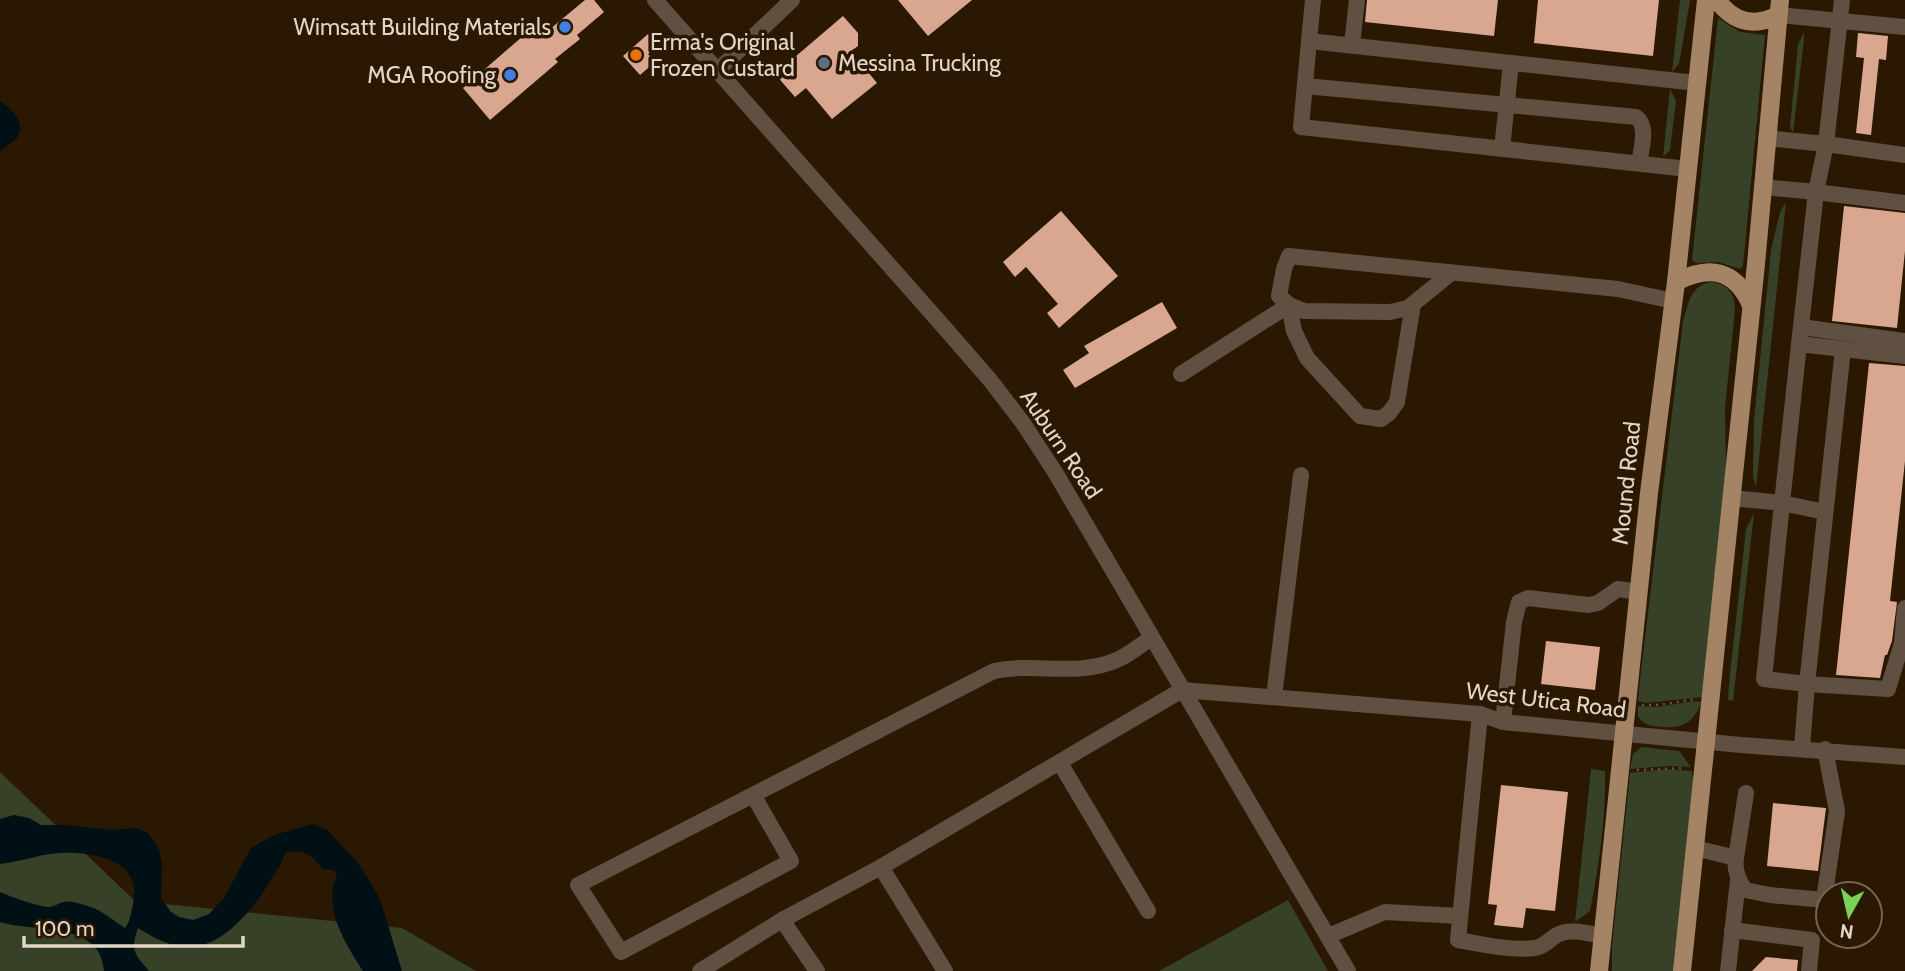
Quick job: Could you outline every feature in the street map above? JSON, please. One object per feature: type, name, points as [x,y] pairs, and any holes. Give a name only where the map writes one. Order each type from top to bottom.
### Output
[{"type":"main road","name":"Mound Road","points":[[1599,971],[1706,0]]},
{"type":"main road","points":[[1717,0],[1733,17],[1743,21],[1766,22],[1779,7]]},
{"type":"main road","points":[[1682,971],[1732,498],[1779,7]]},
{"type":"main road","points":[[1676,282],[1707,272],[1727,276],[1745,291],[1751,305]]},
{"type":"street","name":"Auburn Road","points":[[654,0],[998,391],[1023,424],[1061,482],[1348,971]]},
{"type":"street","points":[[717,71],[792,0]]},
{"type":"street","points":[[1313,0],[1301,127],[1688,169]]},
{"type":"street","points":[[1352,45],[1357,0]]},
{"type":"street","points":[[1842,0],[1826,144],[1816,192],[1764,679],[1888,689],[1902,643],[1905,608]]},
{"type":"street","points":[[1779,7],[1841,22],[1905,27]]},
{"type":"street","points":[[1309,41],[1697,83]]},
{"type":"street","points":[[1502,149],[1511,63]]},
{"type":"street","points":[[1305,86],[1636,117],[1641,120],[1643,126],[1639,163]]},
{"type":"street","points":[[1766,138],[1905,155]]},
{"type":"street","points":[[1762,187],[1905,203]]},
{"type":"street","points":[[1451,273],[1408,308],[1390,312],[1304,311],[1289,305],[1279,296],[1289,256],[1618,289],[1673,301]]},
{"type":"street","points":[[1289,305],[1294,331],[1307,358],[1360,416],[1381,419],[1397,402],[1413,304]]},
{"type":"street","points":[[1181,374],[1289,305]]},
{"type":"street","points":[[1800,335],[1905,341]]},
{"type":"street","points":[[1800,335],[1843,349],[1905,356]]},
{"type":"street","points":[[1802,747],[1843,349]]},
{"type":"street","points":[[1274,697],[1301,475]]},
{"type":"street","points":[[1732,498],[1782,503],[1825,512]]},
{"type":"street","points":[[1503,722],[1514,622],[1519,602],[1528,598],[1588,605],[1598,603],[1618,589],[1639,592]]},
{"type":"street","points":[[753,794],[791,861],[621,952],[578,885],[753,794],[994,671],[1009,667],[1085,669],[1119,659],[1151,638]]},
{"type":"street","points":[[700,971],[782,920],[881,867],[1182,690]]},
{"type":"street","name":"West Utica Road","points":[[1182,690],[1480,714],[1503,722],[1905,757]]},
{"type":"street","points":[[1480,714],[1458,940],[1536,948],[1567,931],[1603,936]]},
{"type":"street","points":[[1738,880],[1745,890],[1824,900],[1827,895],[1838,811],[1825,749]]},
{"type":"street","points":[[1060,763],[1148,911]]},
{"type":"street","points":[[1728,971],[1738,880],[1735,865],[1746,793]]},
{"type":"street","points":[[1695,848],[1736,858]]},
{"type":"street","points":[[881,867],[944,971]]},
{"type":"street","points":[[1328,936],[1385,912],[1460,916]]},
{"type":"street","points":[[782,920],[817,971]]},
{"type":"street","points":[[1732,930],[1812,940],[1809,971]]},
{"type":"path","points":[[1638,704],[1650,706],[1702,699]]},
{"type":"path","points":[[1630,771],[1656,768],[1692,769]]},
{"type":"green space","points":[[1680,0],[1690,0],[1679,64],[1672,72]]},
{"type":"green space","points":[[1718,18],[1740,32],[1765,35],[1743,266],[1740,269],[1718,262],[1696,263],[1692,260]]},
{"type":"green space","points":[[1804,32],[1793,133],[1790,127],[1798,45]]},
{"type":"green space","points":[[1670,89],[1676,101],[1670,150],[1663,157]]},
{"type":"green space","points":[[1786,202],[1756,487],[1753,476],[1754,420],[1771,250],[1780,212]]},
{"type":"green space","points":[[1710,282],[1729,290],[1734,299],[1735,310],[1725,408],[1726,471],[1702,697],[1646,703],[1638,701],[1639,688],[1683,322],[1694,292]]},
{"type":"green space","points":[[1754,513],[1733,701],[1728,700],[1729,683],[1746,529]]},
{"type":"green space","points":[[1701,702],[1695,715],[1682,725],[1652,726],[1638,716],[1638,706],[1658,707]]},
{"type":"green space","points":[[1641,747],[1679,751],[1691,767],[1630,769],[1633,754]]},
{"type":"green space","points":[[1591,769],[1605,771],[1601,841],[1590,911],[1575,922]]},
{"type":"green space","points":[[1667,769],[1692,771],[1693,782],[1674,971],[1612,971],[1612,946],[1630,773]]},
{"type":"green space","points":[[0,772],[135,901],[402,928],[476,971],[0,971]]},
{"type":"green space","points":[[1288,900],[1328,971],[1159,971]]},
{"type":"shaded area","points":[[0,101],[12,111],[20,130],[17,138],[0,152]]},
{"type":"shaded area","points":[[14,815],[29,818],[41,825],[112,830],[137,828],[148,833],[158,847],[162,863],[161,898],[171,912],[193,920],[209,914],[224,898],[251,848],[274,835],[313,824],[327,830],[360,865],[380,899],[402,971],[363,971],[343,936],[334,912],[333,887],[337,874],[334,870],[323,869],[311,857],[298,852],[286,853],[249,911],[223,935],[209,943],[187,947],[164,942],[138,928],[134,942],[135,952],[149,971],[104,971],[100,955],[91,943],[79,936],[0,922],[0,892],[47,907],[71,902],[92,907],[125,928],[133,906],[134,891],[127,871],[107,859],[83,853],[52,854],[0,864],[0,819]]},
{"type":"building","name":"MGA Roofing","points":[[585,0],[594,0],[604,12],[577,35],[580,39],[555,59],[558,62],[490,120],[463,88],[530,30],[538,39]]},
{"type":"building","points":[[898,0],[972,0],[928,36]]},
{"type":"building","points":[[1367,0],[1498,0],[1494,36],[1365,22]]},
{"type":"building","points":[[1538,0],[1659,0],[1653,56],[1534,43]]},
{"type":"building","name":"Messina Trucking","points":[[843,16],[858,33],[858,46],[851,51],[877,83],[832,119],[806,88],[795,97],[775,74]]},
{"type":"building","points":[[1858,33],[1888,36],[1886,60],[1879,59],[1871,135],[1856,133],[1864,58],[1856,57]]},
{"type":"building","name":"Erma's Original Frozen Custard","points":[[648,34],[658,46],[648,54],[655,62],[640,75],[623,56]]},
{"type":"building","points":[[1844,206],[1905,213],[1905,251],[1897,328],[1832,321]]},
{"type":"building","points":[[1061,211],[1118,276],[1059,328],[1047,313],[1058,304],[1026,267],[1015,277],[1003,262]]},
{"type":"building","points":[[1162,302],[1177,328],[1075,388],[1063,370],[1089,353],[1084,346]]},
{"type":"building","points":[[1869,363],[1905,366],[1905,461],[1890,601],[1897,602],[1892,641],[1885,655],[1880,678],[1836,675]]},
{"type":"building","points":[[1546,641],[1600,647],[1595,690],[1541,684]]},
{"type":"building","points":[[1501,785],[1568,792],[1555,911],[1526,908],[1523,928],[1494,925],[1497,905],[1488,904]]},
{"type":"building","points":[[1773,803],[1826,808],[1818,871],[1767,866]]},
{"type":"building","points":[[1766,957],[1798,960],[1797,971],[1752,971]]},
{"type":"place","name":"Wimsatt Building Materials","points":[[565,27]]},
{"type":"place","name":"Erma's Original Frozen Custard","points":[[636,55]]},
{"type":"place","name":"Messina Trucking","points":[[824,63]]},
{"type":"place","name":"MGA Roofing","points":[[510,75]]}]
